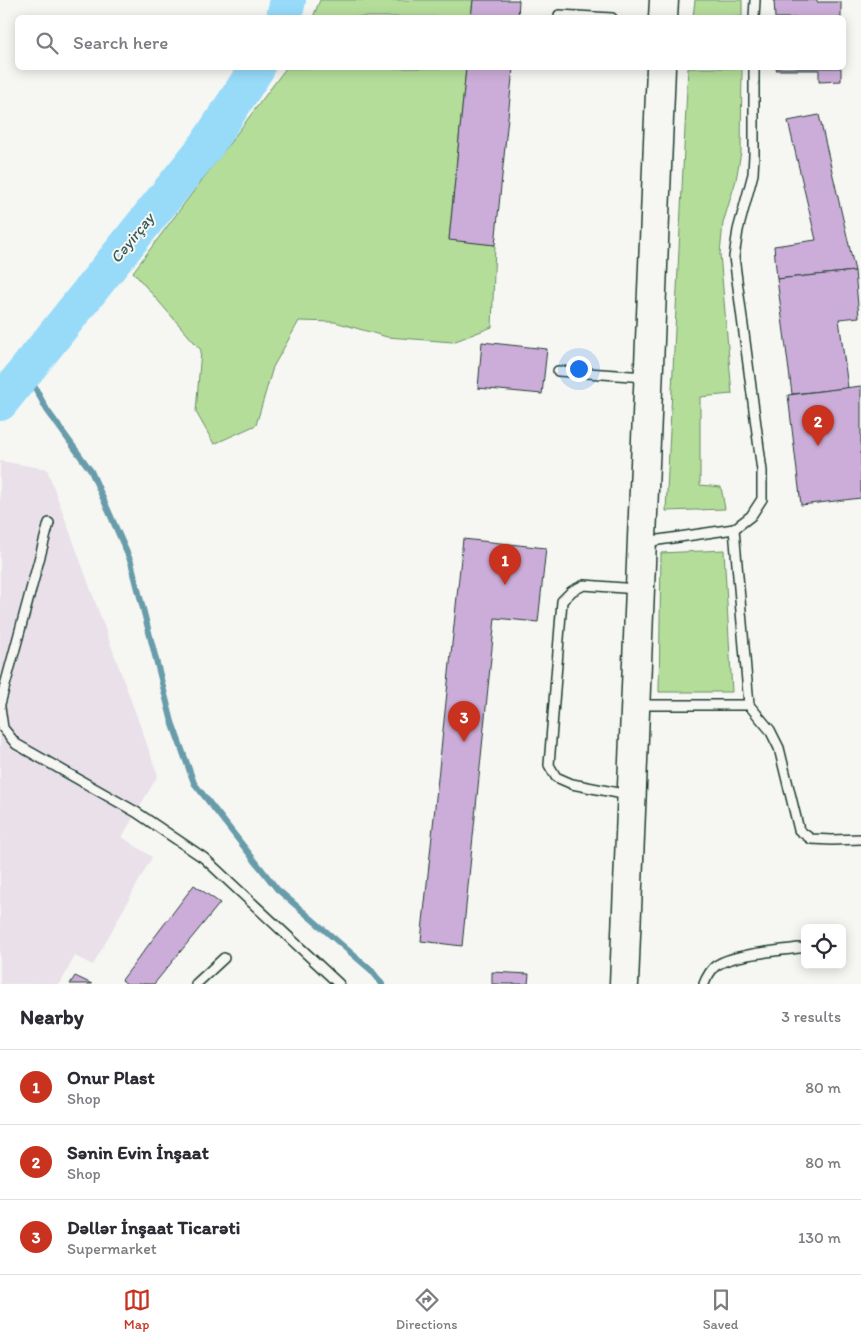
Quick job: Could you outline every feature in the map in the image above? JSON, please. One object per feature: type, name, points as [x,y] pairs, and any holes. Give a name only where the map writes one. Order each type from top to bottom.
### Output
[{"type":"main road","points":[[663,15],[664,0]]},
{"type":"main road","points":[[624,984],[661,70]]},
{"type":"lane","points":[[754,15],[755,0]]},
{"type":"lane","points":[[642,543],[734,529],[752,516],[762,498],[762,472],[734,257],[738,230],[753,174],[754,70]]},
{"type":"lane","points":[[558,371],[648,378]]},
{"type":"lane","points":[[49,523],[0,706],[3,728],[16,744],[136,812],[204,858],[340,984]]},
{"type":"lane","points":[[734,529],[749,705],[770,730],[779,748],[799,830],[811,839],[861,838]]},
{"type":"lane","points":[[632,796],[572,784],[556,777],[549,765],[562,601],[572,591],[584,585],[640,589]]},
{"type":"lane","points":[[635,705],[749,705]]},
{"type":"lane","points":[[704,984],[705,979],[716,965],[737,957],[799,948]]},
{"type":"lane","points":[[196,984],[224,958]]},
{"type":"shaded area","points":[[0,461],[47,469],[158,775],[122,837],[152,857],[93,965],[75,956],[60,984],[0,984]]},
{"type":"green space","points":[[320,0],[473,0],[471,15],[314,15]]},
{"type":"green space","points":[[695,0],[742,0],[742,15],[693,15]]},
{"type":"green space","points":[[284,70],[466,70],[449,239],[495,245],[492,327],[453,342],[387,337],[335,322],[299,321],[273,367],[256,425],[214,444],[196,412],[201,350],[133,272]]},
{"type":"green space","points":[[688,70],[742,70],[741,152],[736,180],[723,223],[720,254],[732,394],[700,397],[700,485],[721,487],[725,509],[666,511]]},
{"type":"green space","points":[[724,550],[732,692],[659,692],[661,553]]},
{"type":"building","points":[[473,0],[519,0],[518,15],[471,15]]},
{"type":"building","points":[[774,0],[841,2],[841,15],[775,15]]},
{"type":"building","points":[[466,70],[513,70],[495,245],[449,240]]},
{"type":"building","points":[[819,70],[841,70],[841,81],[819,82]]},
{"type":"building","points":[[819,115],[855,271],[777,279],[774,246],[816,240],[788,121]]},
{"type":"building","points":[[855,271],[859,317],[839,319],[848,388],[792,394],[777,279]]},
{"type":"building","points":[[482,342],[547,349],[542,394],[478,388]]},
{"type":"building","points":[[861,386],[861,498],[801,505],[788,395]]},
{"type":"building","points":[[463,539],[546,548],[538,622],[495,618],[462,946],[421,941]]},
{"type":"building","points":[[194,885],[220,903],[154,984],[127,984],[122,980]]},
{"type":"building","points":[[492,972],[529,974],[528,984],[492,984]]},
{"type":"building","points":[[75,976],[92,984],[70,984]]},
{"type":"waterway","name":"Cəyirçay","points":[[285,15],[288,0]]},
{"type":"waterway","name":"Cəyirçay","points":[[0,403],[206,146],[256,70]]},
{"type":"waterway","points":[[26,371],[47,410],[91,471],[131,562],[172,722],[194,783],[277,889],[372,971],[382,984]]},
{"type":"place","name":"Sənin Evin İnşaat","points":[[818,446]]},
{"type":"place","name":"Onur Plast","points":[[505,585]]},
{"type":"place","name":"Dəllər İnşaat Ticarəti","points":[[464,742]]}]
